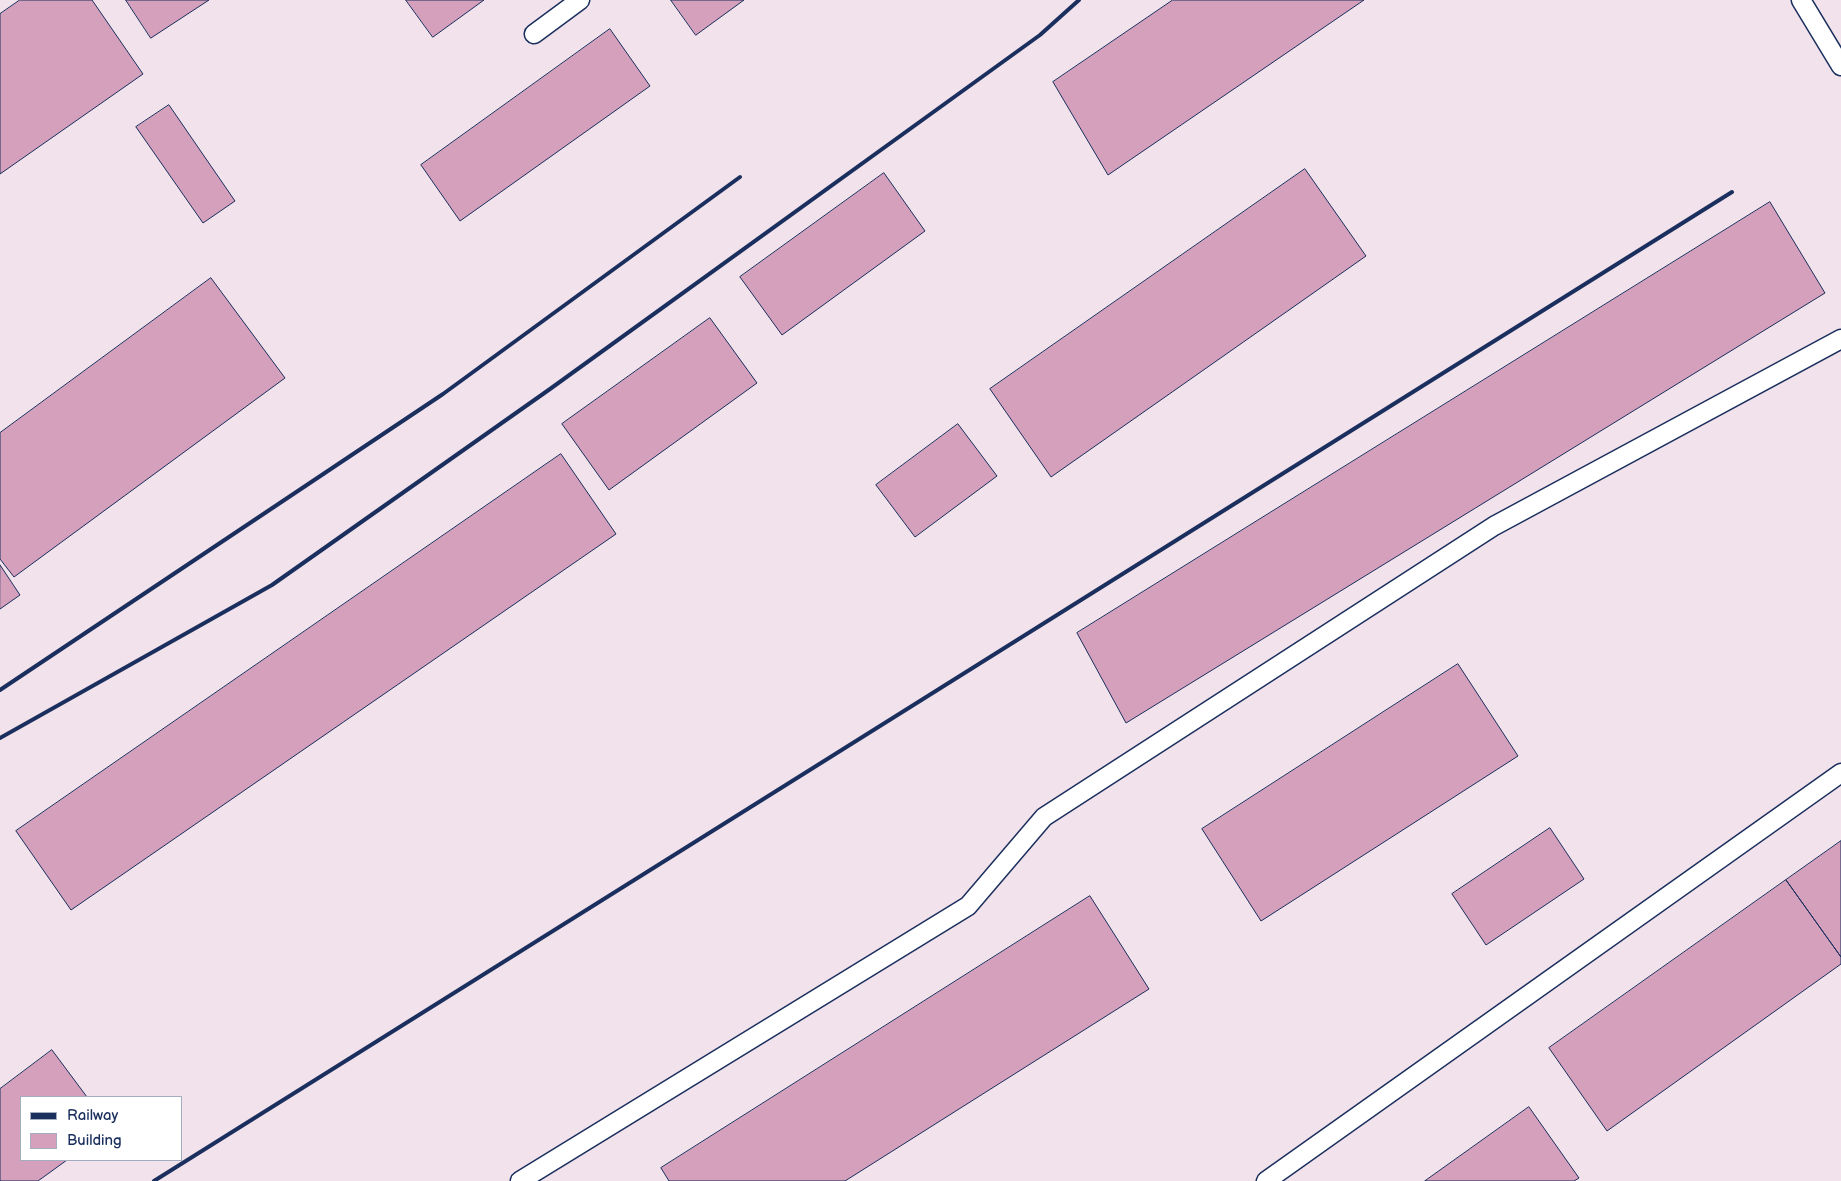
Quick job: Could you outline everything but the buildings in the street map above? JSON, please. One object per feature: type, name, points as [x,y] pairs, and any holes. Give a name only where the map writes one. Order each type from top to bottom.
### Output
[{"type":"lane","points":[[534,34],[580,0]]},
{"type":"lane","points":[[1801,0],[1841,66]]},
{"type":"lane","points":[[520,1181],[542,1176],[968,906],[1044,817],[1494,526],[1841,339]]},
{"type":"lane","points":[[1266,1181],[1841,772]]},
{"type":"shaded area","points":[[0,0],[1841,0],[1841,1181],[0,1181]]},
{"type":"railway","points":[[0,738],[272,585],[550,389],[1040,35],[1079,0]]},
{"type":"railway","points":[[0,690],[443,394],[740,177]]},
{"type":"railway","points":[[154,1181],[1732,192]]}]
